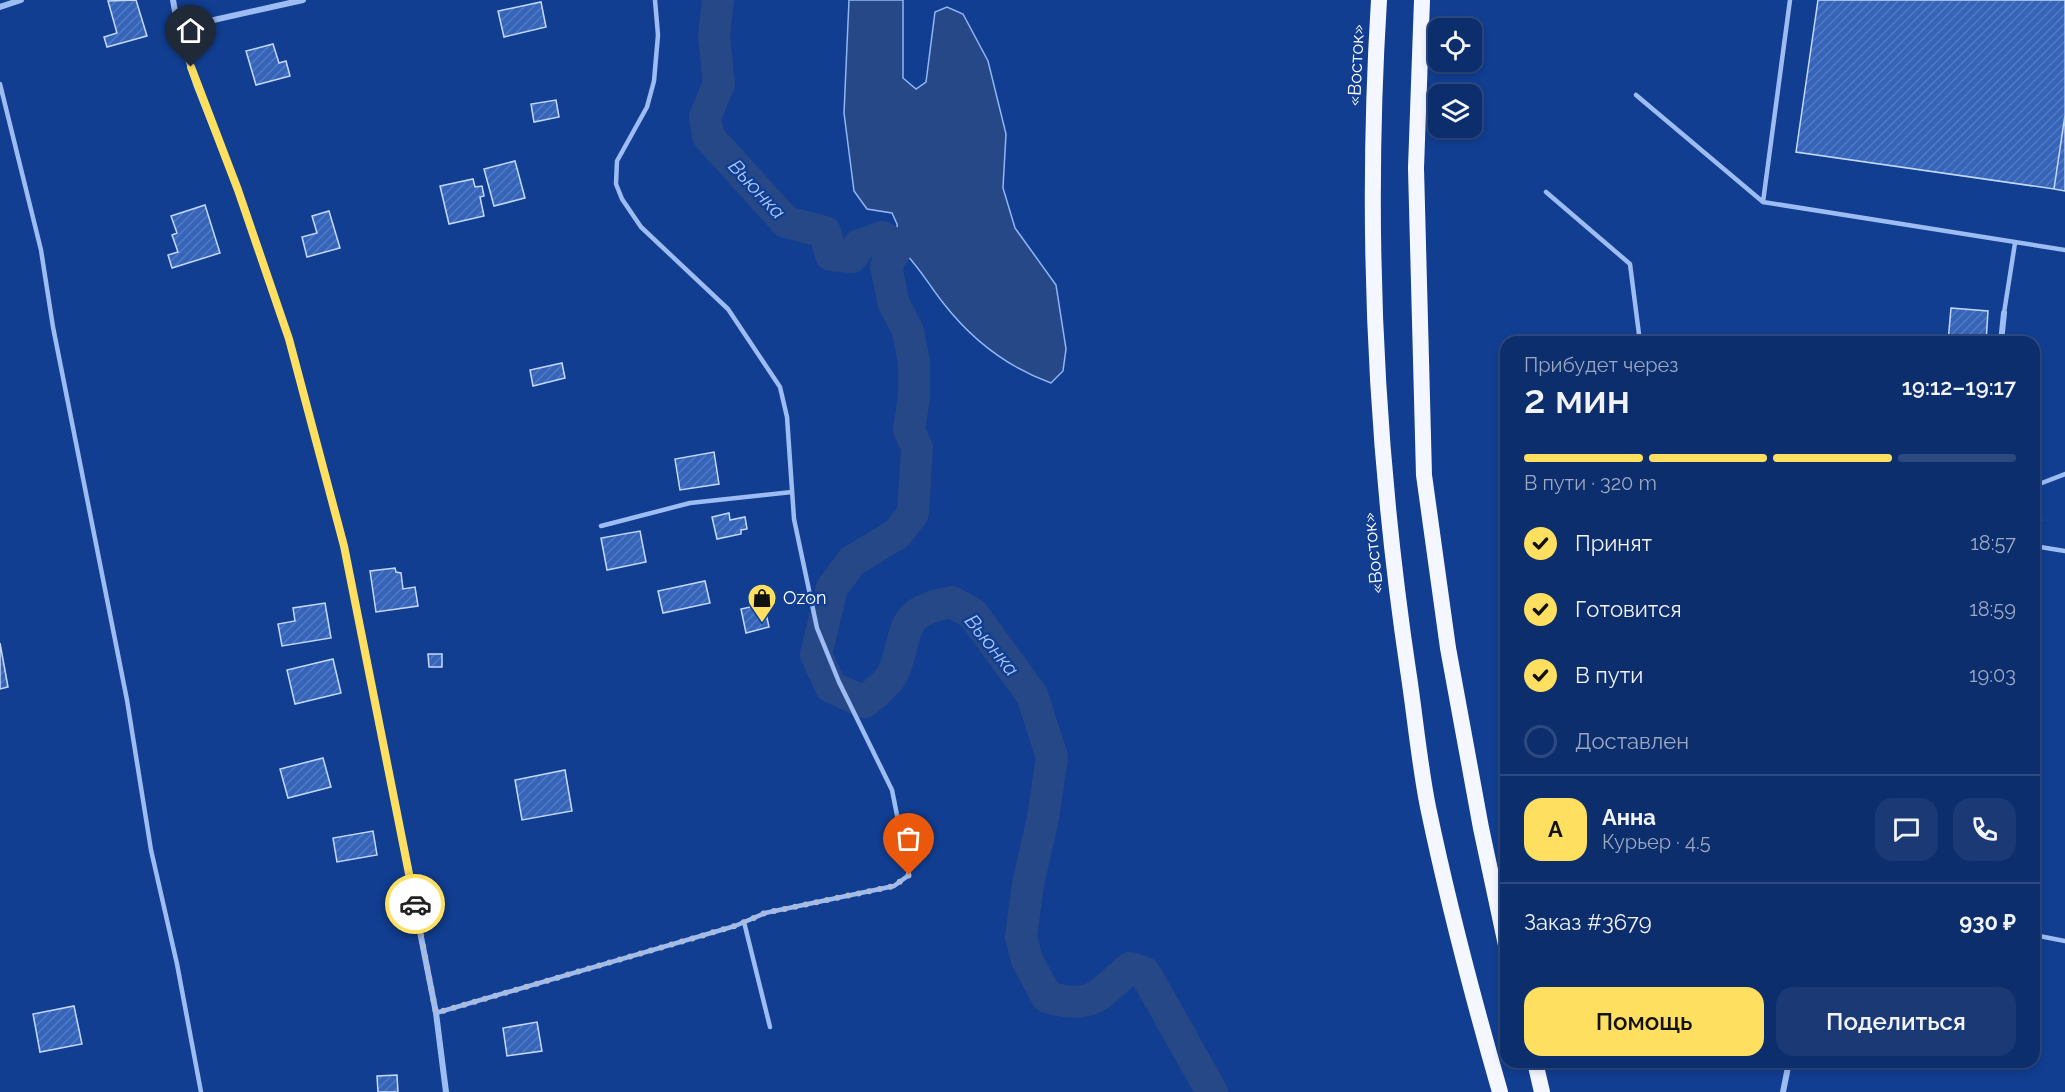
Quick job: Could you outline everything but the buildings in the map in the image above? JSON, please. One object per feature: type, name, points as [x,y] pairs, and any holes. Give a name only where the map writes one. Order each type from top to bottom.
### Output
[{"type":"highway","name":"«Восток»","points":[[1379,0],[1372,170],[1379,397],[1398,604],[1428,805],[1476,1011],[1500,1092]]},
{"type":"highway","points":[[1422,0],[1416,168],[1424,475],[1448,648],[1480,828],[1500,918]]},
{"type":"highway","points":[[1536,1068],[1542,1092]]},
{"type":"street","points":[[0,7],[21,0]]},
{"type":"street","points":[[173,0],[178,28],[197,87],[238,190],[289,339],[341,534],[436,1013],[446,1092]]},
{"type":"street","points":[[178,28],[303,0]]},
{"type":"street","points":[[2002,336],[2004,313]]},
{"type":"street","points":[[1783,1092],[1788,1068]]},
{"type":"lane","points":[[436,1013],[744,922],[765,913],[894,886],[909,875],[892,790],[839,682],[817,628],[794,519],[787,417],[780,387],[728,309],[641,227],[622,199],[616,183],[617,161],[647,107],[654,81],[658,36],[656,0]]},
{"type":"lane","points":[[1762,202],[1790,0]]},
{"type":"lane","points":[[0,84],[41,250],[53,327],[127,700],[151,850],[177,964],[201,1092]]},
{"type":"lane","points":[[1636,95],[1762,202],[2065,250]]},
{"type":"lane","points":[[1546,192],[1630,264],[1639,336]]},
{"type":"lane","points":[[2004,313],[2015,243]]},
{"type":"lane","points":[[2040,484],[2065,474]]},
{"type":"lane","points":[[601,526],[690,503],[792,492]]},
{"type":"lane","points":[[2040,547],[2065,551]]},
{"type":"lane","points":[[744,922],[770,1027]]},
{"type":"lane","points":[[2040,936],[2065,941]]},
{"type":"water","points":[[849,0],[903,0],[903,78],[916,89],[926,82],[935,12],[947,7],[963,14],[988,61],[1006,134],[1003,188],[1015,228],[1056,285],[1066,349],[1063,371],[1051,383],[1005,361],[967,330],[898,246],[897,224],[892,213],[867,209],[854,191],[844,113]]},
{"type":"waterway","name":"Вьюнка","points":[[718,0],[714,36],[719,84],[705,117],[708,136],[786,222],[825,232],[831,255],[852,257],[859,245],[882,237],[898,246],[886,266],[894,304],[908,331],[914,362],[914,397],[909,430],[917,448],[913,513],[897,534],[852,561],[832,588],[816,655],[831,687],[865,702],[892,675],[908,624],[914,617],[934,606],[952,602],[973,614],[1032,695],[1052,757],[1043,818],[1028,884],[1021,937],[1027,960],[1047,997],[1062,1001],[1075,1002],[1093,998],[1130,968],[1145,973],[1212,1092]]},
{"type":"way so far","points":[[415,904],[436,1013],[735,926],[765,913],[894,886],[909,875]]},
{"type":"place","name":"Ozon","points":[[762,624]]},
{"type":"route","points":[[191,67],[238,190],[289,339],[344,546],[415,904]]}]
